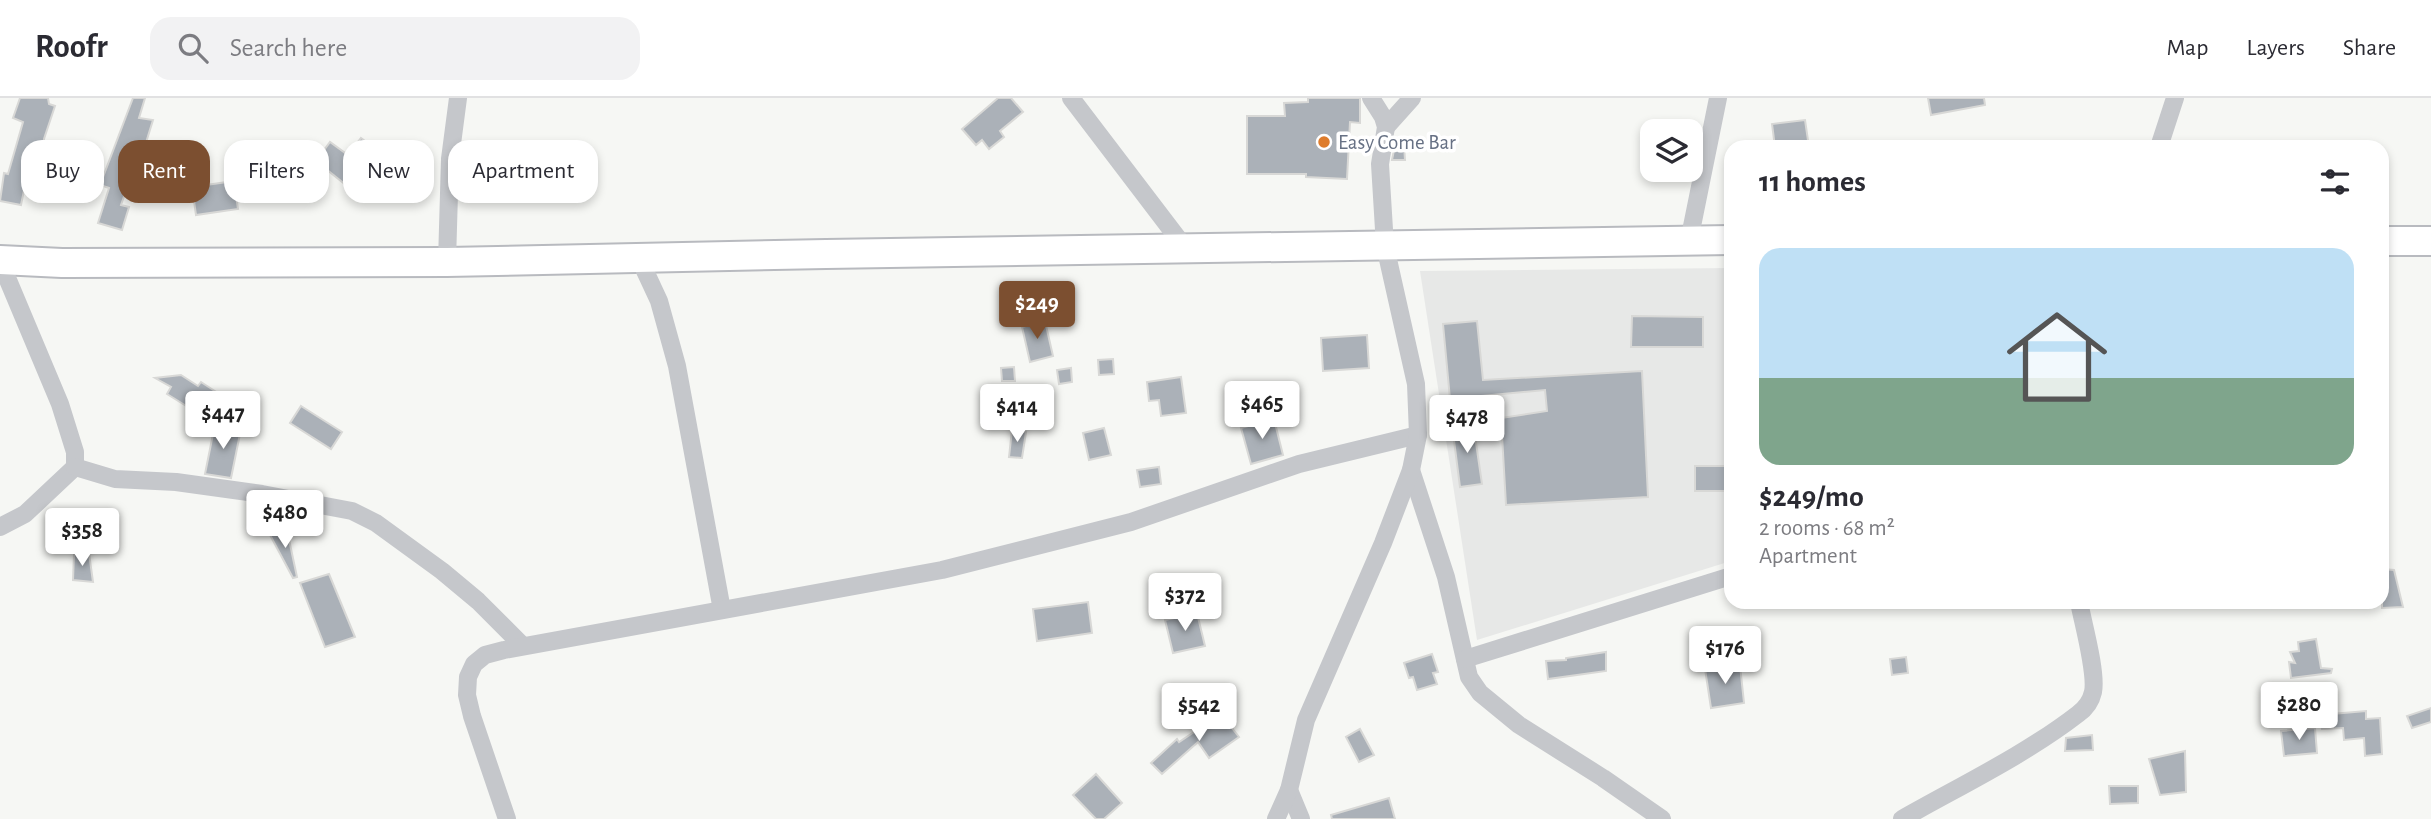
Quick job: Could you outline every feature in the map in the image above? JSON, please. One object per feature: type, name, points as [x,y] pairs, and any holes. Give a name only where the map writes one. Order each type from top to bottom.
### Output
[{"type":"main road","points":[[0,261],[447,262],[1724,240]]},
{"type":"main road","points":[[2389,241],[2431,241]]},
{"type":"street","points":[[447,262],[450,159],[458,98]]},
{"type":"street","points":[[1071,98],[1186,249]]},
{"type":"street","points":[[1276,819],[1289,790],[1310,710],[1383,543],[1411,470],[1418,435],[1416,384],[1385,246],[1380,164],[1386,127],[1371,98]]},
{"type":"street","points":[[1386,127],[1412,98]]},
{"type":"street","points":[[1689,241],[1718,98]]},
{"type":"street","points":[[2161,140],[2172,101]]},
{"type":"street","points":[[639,258],[659,301],[677,366],[722,610]]},
{"type":"street","points":[[0,261],[60,404],[75,452],[75,467],[25,514],[0,527]]},
{"type":"street","points":[[507,819],[467,695],[468,677],[474,664],[485,655],[942,570],[1131,523],[1299,464],[1418,435]]},
{"type":"street","points":[[75,467],[115,479],[176,482],[262,494],[352,511],[376,523],[442,571],[478,601],[523,646]]},
{"type":"street","points":[[1411,470],[1446,577],[1469,677],[1480,693],[1519,725],[1662,819]]},
{"type":"street","points":[[1465,659],[1724,578]]},
{"type":"street","points":[[1902,819],[2010,758],[2080,713],[2089,702],[2093,691],[2080,609]]},
{"type":"street","points":[[1289,790],[1301,819]]},
{"type":"shaded area","points":[[1724,268],[1724,563],[1477,640],[1420,271]]},
{"type":"building","points":[[20,98],[48,98],[49,104],[55,106],[44,140],[21,140],[21,205],[0,201],[4,173],[8,174],[23,122],[13,118]]},
{"type":"building","points":[[133,98],[145,98],[139,118],[153,120],[147,140],[118,140],[118,203],[129,207],[122,230],[98,223],[109,188],[104,186],[104,174]]},
{"type":"building","points":[[998,98],[1011,98],[1023,112],[1000,131],[1004,137],[989,149],[982,140],[976,145],[962,129]]},
{"type":"building","points":[[1308,98],[1360,98],[1360,123],[1350,122],[1347,179],[1306,177],[1306,174],[1247,174],[1247,116],[1285,116],[1284,103],[1308,102]]},
{"type":"building","points":[[1928,98],[1984,98],[1985,105],[1931,115]]},
{"type":"building","points":[[1805,120],[1808,140],[1774,140],[1772,124]]},
{"type":"building","points":[[330,142],[343,151],[343,183],[329,171]]},
{"type":"building","points":[[1395,145],[1404,145],[1405,160],[1392,160]]},
{"type":"building","points":[[224,182],[224,203],[237,203],[238,209],[196,215],[194,203],[210,203],[210,184]]},
{"type":"building","points":[[1632,316],[1703,317],[1703,347],[1631,347]]},
{"type":"building","points":[[1045,321],[1053,356],[1030,362],[1022,327]]},
{"type":"building","points":[[1477,321],[1483,380],[1642,371],[1648,497],[1506,505],[1501,418],[1547,411],[1545,390],[1450,399],[1443,324]]},
{"type":"building","points":[[1367,335],[1369,368],[1323,371],[1321,338]]},
{"type":"building","points":[[1113,359],[1114,374],[1099,375],[1098,360]]},
{"type":"building","points":[[1014,367],[1015,381],[1002,381],[1001,368]]},
{"type":"building","points":[[1071,368],[1072,382],[1059,384],[1057,370]]},
{"type":"building","points":[[181,375],[198,386],[201,382],[227,399],[212,422],[167,394],[171,387],[155,378]]},
{"type":"building","points":[[1181,377],[1186,413],[1161,416],[1159,400],[1149,401],[1147,382]]},
{"type":"building","points":[[301,406],[342,432],[331,449],[290,423]]},
{"type":"building","points":[[1274,419],[1283,455],[1251,464],[1241,428]]},
{"type":"building","points":[[1473,422],[1482,484],[1460,487],[1452,425]]},
{"type":"building","points":[[215,424],[241,429],[231,478],[205,474]]},
{"type":"building","points":[[1104,428],[1111,455],[1089,460],[1083,433]]},
{"type":"building","points":[[1012,430],[1026,432],[1022,458],[1009,457]]},
{"type":"building","points":[[1695,466],[1724,466],[1724,491],[1695,491]]},
{"type":"building","points":[[1159,467],[1161,484],[1140,487],[1137,470]]},
{"type":"building","points":[[287,530],[297,577],[293,578],[269,533]]},
{"type":"building","points":[[89,553],[93,582],[73,580],[74,554]]},
{"type":"building","points":[[2389,570],[2394,570],[2403,607],[2389,608]]},
{"type":"building","points":[[329,574],[355,637],[325,647],[300,583]]},
{"type":"building","points":[[1088,602],[1092,633],[1037,641],[1033,609]]},
{"type":"building","points":[[1197,613],[1205,646],[1173,653],[1165,620]]},
{"type":"building","points":[[2316,639],[2321,668],[2332,669],[2331,673],[2291,678],[2289,662],[2295,663],[2290,652],[2299,651],[2298,642]]},
{"type":"building","points":[[1606,652],[1606,671],[1548,679],[1546,661]]},
{"type":"building","points":[[1432,654],[1438,672],[1433,673],[1437,684],[1417,690],[1404,663]]},
{"type":"building","points":[[1906,657],[1908,673],[1892,675],[1890,659]]},
{"type":"building","points":[[1740,665],[1744,703],[1711,708],[1705,669]]},
{"type":"building","points":[[2431,708],[2431,722],[2412,728],[2407,716]]},
{"type":"building","points":[[2366,711],[2366,719],[2380,718],[2382,754],[2365,756],[2364,738],[2344,740],[2343,728],[2322,729],[2320,715]]},
{"type":"building","points":[[1221,714],[1239,737],[1209,758],[1198,742],[1162,774],[1151,763],[1177,739],[1179,742]]},
{"type":"building","points":[[2315,728],[2317,753],[2284,756],[2281,731]]},
{"type":"building","points":[[1360,729],[1374,755],[1359,762],[1346,737]]},
{"type":"building","points":[[2092,735],[2093,750],[2065,751],[2066,738]]},
{"type":"building","points":[[2185,751],[2186,792],[2160,795],[2149,759]]},
{"type":"building","points":[[1096,774],[1122,803],[1104,819],[1096,819],[1073,795]]},
{"type":"building","points":[[2109,786],[2138,786],[2138,803],[2110,804]]},
{"type":"building","points":[[1389,798],[1395,819],[1332,819],[1331,815]]},
{"type":"place","name":"Easy Come Bar","points":[[1324,142]]}]
